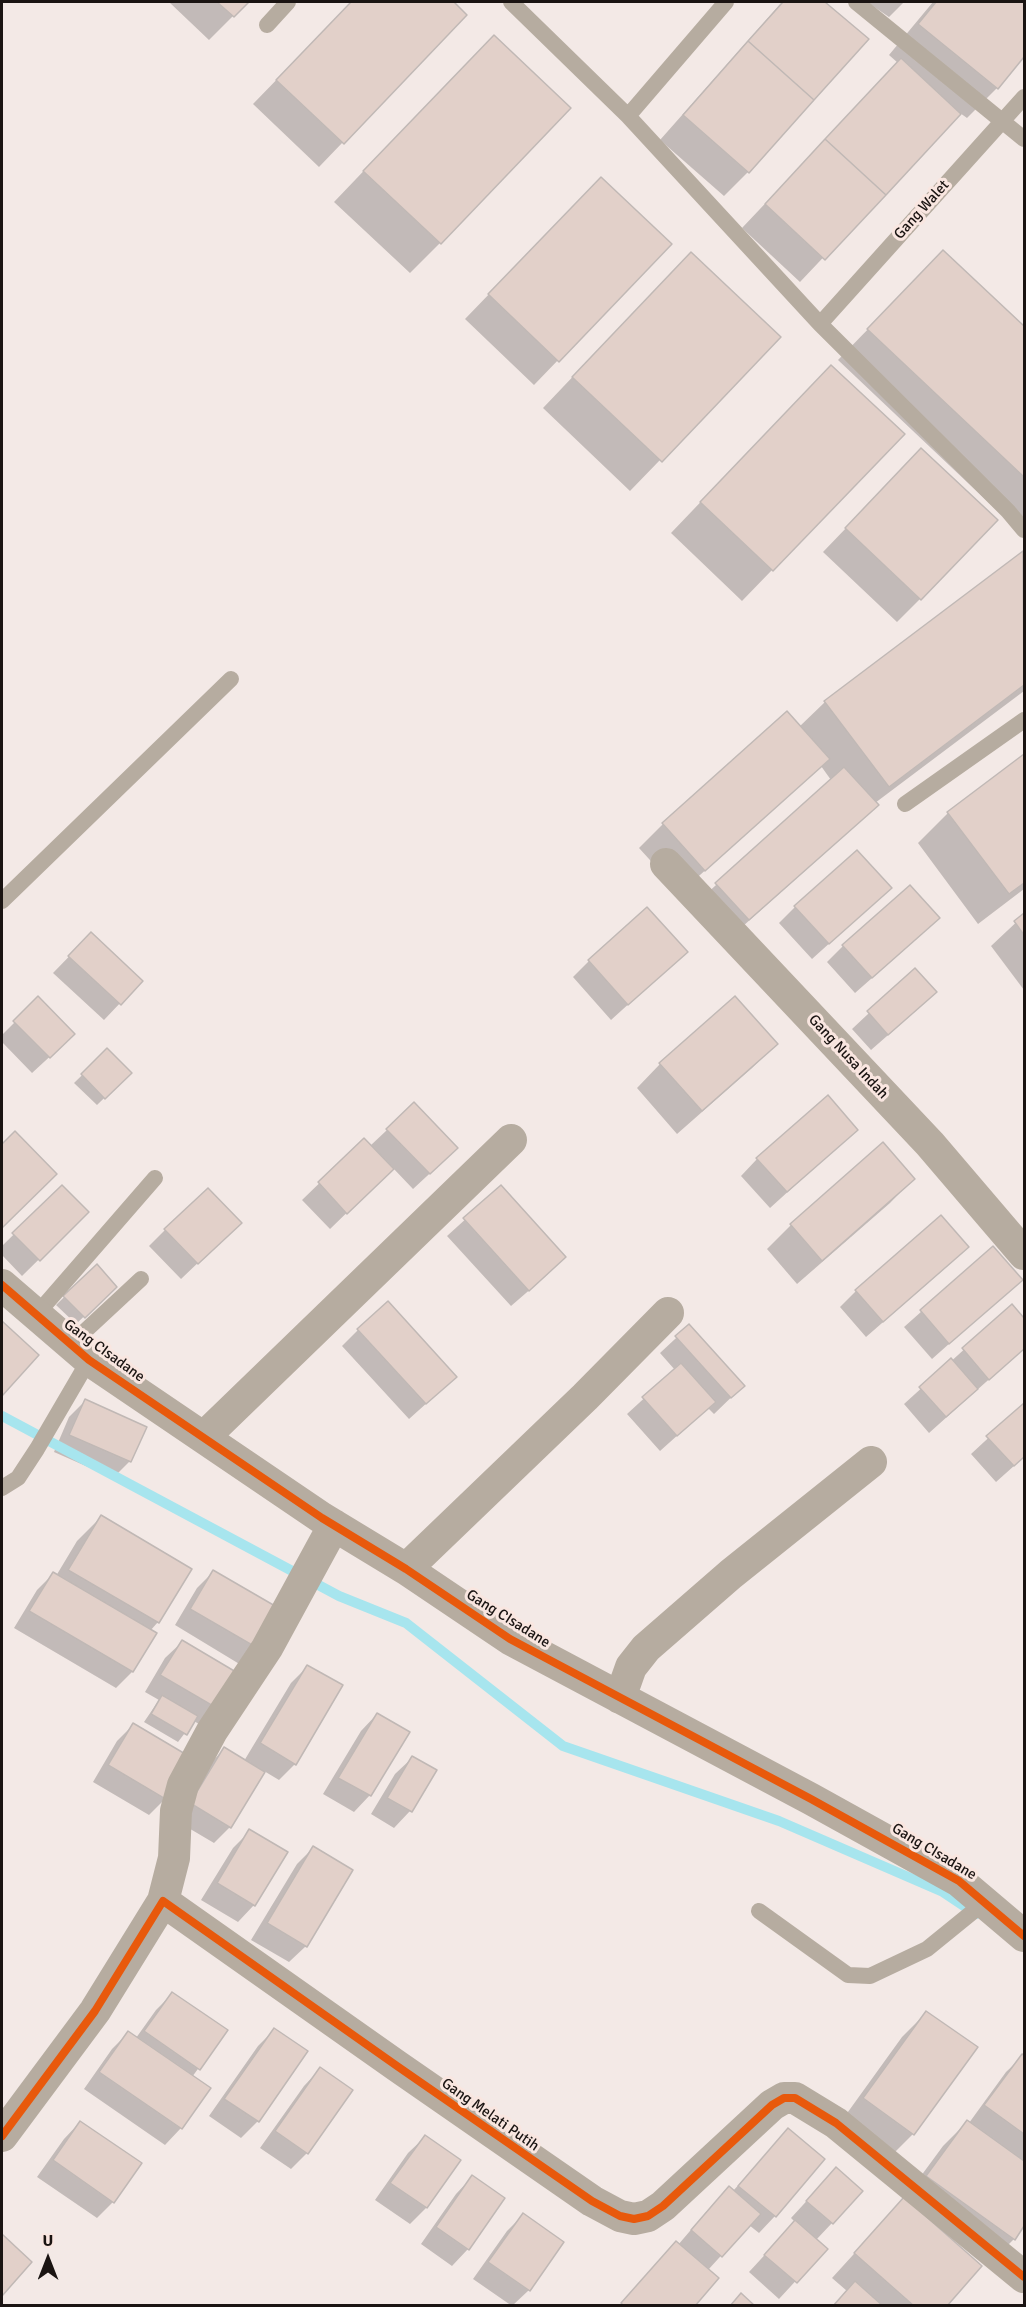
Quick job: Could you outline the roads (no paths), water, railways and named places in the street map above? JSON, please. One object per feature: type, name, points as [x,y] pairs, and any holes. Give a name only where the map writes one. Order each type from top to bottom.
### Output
[{"type":"street","name":"Gang Nusa Indah","points":[[666,864],[930,1144],[1024,1254]]},
{"type":"street","points":[[204,1437],[511,1140]]},
{"type":"street","name":"Gang CIsadane","points":[[2,1285],[80,1352],[334,1525],[406,1569],[510,1639],[959,1881],[979,1905],[1024,1936]]},
{"type":"street","points":[[406,1569],[668,1314]]},
{"type":"street","points":[[620,1698],[632,1666],[646,1648],[731,1574],[871,1462]]},
{"type":"street","points":[[2,2136],[95,2011],[163,1901],[174,1858],[176,1810],[183,1785],[212,1731],[267,1648],[334,1525]]},
{"type":"street","name":"Gang Melati Putih","points":[[163,1901],[484,2127],[592,2201],[620,2216],[634,2219],[648,2216],[663,2206],[772,2105],[784,2098],[795,2098],[836,2123],[1024,2277]]},
{"type":"lane","points":[[267,25],[288,2]]},
{"type":"lane","points":[[511,2],[628,116],[820,324],[1008,511],[1024,530]]},
{"type":"lane","points":[[628,116],[726,2]]},
{"type":"lane","points":[[855,2],[1024,139]]},
{"type":"lane","name":"Gang Walet","points":[[820,324],[1024,97]]},
{"type":"lane","points":[[2,901],[231,679]]},
{"type":"lane","points":[[905,804],[1024,720]]},
{"type":"lane","points":[[36,1315],[155,1178]]},
{"type":"lane","points":[[2,1488],[18,1478],[52,1423],[80,1352],[141,1279]]},
{"type":"lane","points":[[759,1911],[848,1975],[870,1976],[927,1949],[979,1905]]},
{"type":"waterway","points":[[2,1416],[339,1596],[406,1623],[563,1746],[779,1821],[943,1892],[976,1914]]}]
